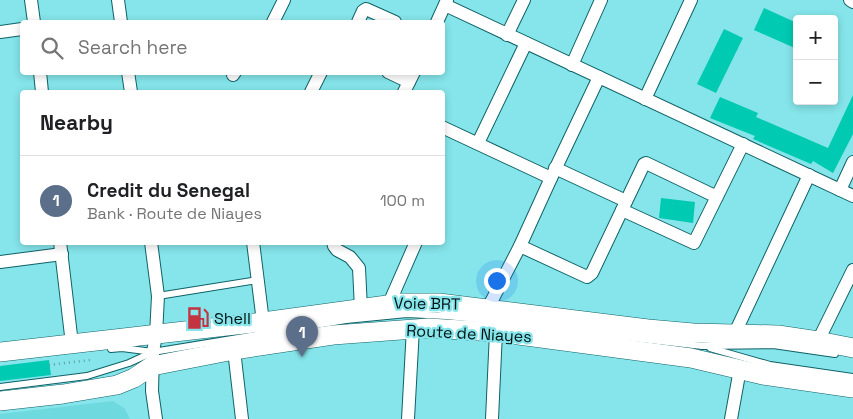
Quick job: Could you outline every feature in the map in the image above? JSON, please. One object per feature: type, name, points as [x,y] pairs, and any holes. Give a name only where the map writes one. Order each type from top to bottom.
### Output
[{"type":"main road","name":"Route de Niayes","points":[[0,401],[63,394],[117,385],[134,378],[154,351],[263,322],[402,303],[440,303],[693,333],[778,335],[818,341],[848,352]]},
{"type":"main road","name":"Route de Niayes","points":[[0,352],[72,344],[154,351],[234,350],[333,335],[428,328],[496,332],[691,358],[763,375],[853,388]]},
{"type":"street","points":[[31,0],[34,20]]},
{"type":"street","points":[[118,0],[121,20]]},
{"type":"street","points":[[274,20],[284,0]]},
{"type":"street","points":[[508,34],[524,0]]},
{"type":"street","points":[[572,65],[601,0]]},
{"type":"street","points":[[645,99],[690,0]]},
{"type":"street","points":[[438,20],[446,3],[572,65],[853,196]]},
{"type":"street","points":[[359,20],[366,9],[391,20]]},
{"type":"street","points":[[0,32],[20,30]]},
{"type":"street","points":[[478,143],[526,43]]},
{"type":"street","points":[[40,75],[42,90]]},
{"type":"street","points":[[128,75],[131,90]]},
{"type":"street","points":[[312,90],[320,75]]},
{"type":"street","points":[[394,75],[409,82]]},
{"type":"street","points":[[488,308],[520,246],[599,77]]},
{"type":"street","points":[[445,128],[624,205],[694,243],[742,144]]},
{"type":"street","points":[[840,190],[853,162]]},
{"type":"street","points":[[520,246],[587,277],[592,273],[646,163],[717,197]]},
{"type":"street","points":[[734,334],[809,175]]},
{"type":"street","points":[[151,245],[158,296],[152,391],[156,419]]},
{"type":"street","points":[[253,245],[263,322]]},
{"type":"street","points":[[334,245],[337,250],[350,257],[359,268],[361,309]]},
{"type":"street","points":[[388,306],[415,245]]},
{"type":"street","points":[[0,262],[61,248],[72,344]]},
{"type":"street","points":[[818,341],[853,270]]},
{"type":"street","points":[[408,419],[413,328]]},
{"type":"street","points":[[492,419],[496,332]]},
{"type":"street","points":[[234,350],[242,419]]},
{"type":"street","points":[[731,419],[740,369]]},
{"type":"lane","points":[[158,296],[258,280]]},
{"type":"lane","name":"Voie BRT","points":[[106,349],[122,348],[154,351],[346,320],[406,314],[508,322],[702,346],[773,345],[848,352]]},
{"type":"lane","name":"Voie BRT","points":[[702,346],[770,365],[853,377]]},
{"type":"lane","name":"Voie BRT","points":[[0,387],[87,376],[129,364],[154,351]]},
{"type":"path","points":[[49,365],[90,360]]},
{"type":"shaded area","points":[[113,401],[125,409],[130,419],[0,419],[0,414]]},
{"type":"building","points":[[764,8],[793,21],[793,47],[754,30]]},
{"type":"building","points":[[724,29],[743,38],[716,93],[697,84]]},
{"type":"building","points":[[853,95],[853,134],[833,173],[813,161],[811,164],[753,139],[755,136],[710,118],[720,97],[758,113],[756,117],[828,148]]},
{"type":"building","points":[[661,198],[695,202],[693,223],[659,218]]},
{"type":"building","points":[[49,360],[51,375],[0,381],[0,366]]},
{"type":"place","name":"Shell","points":[[198,318]]},
{"type":"place","name":"Credit du Senegal","points":[[302,357]]}]
